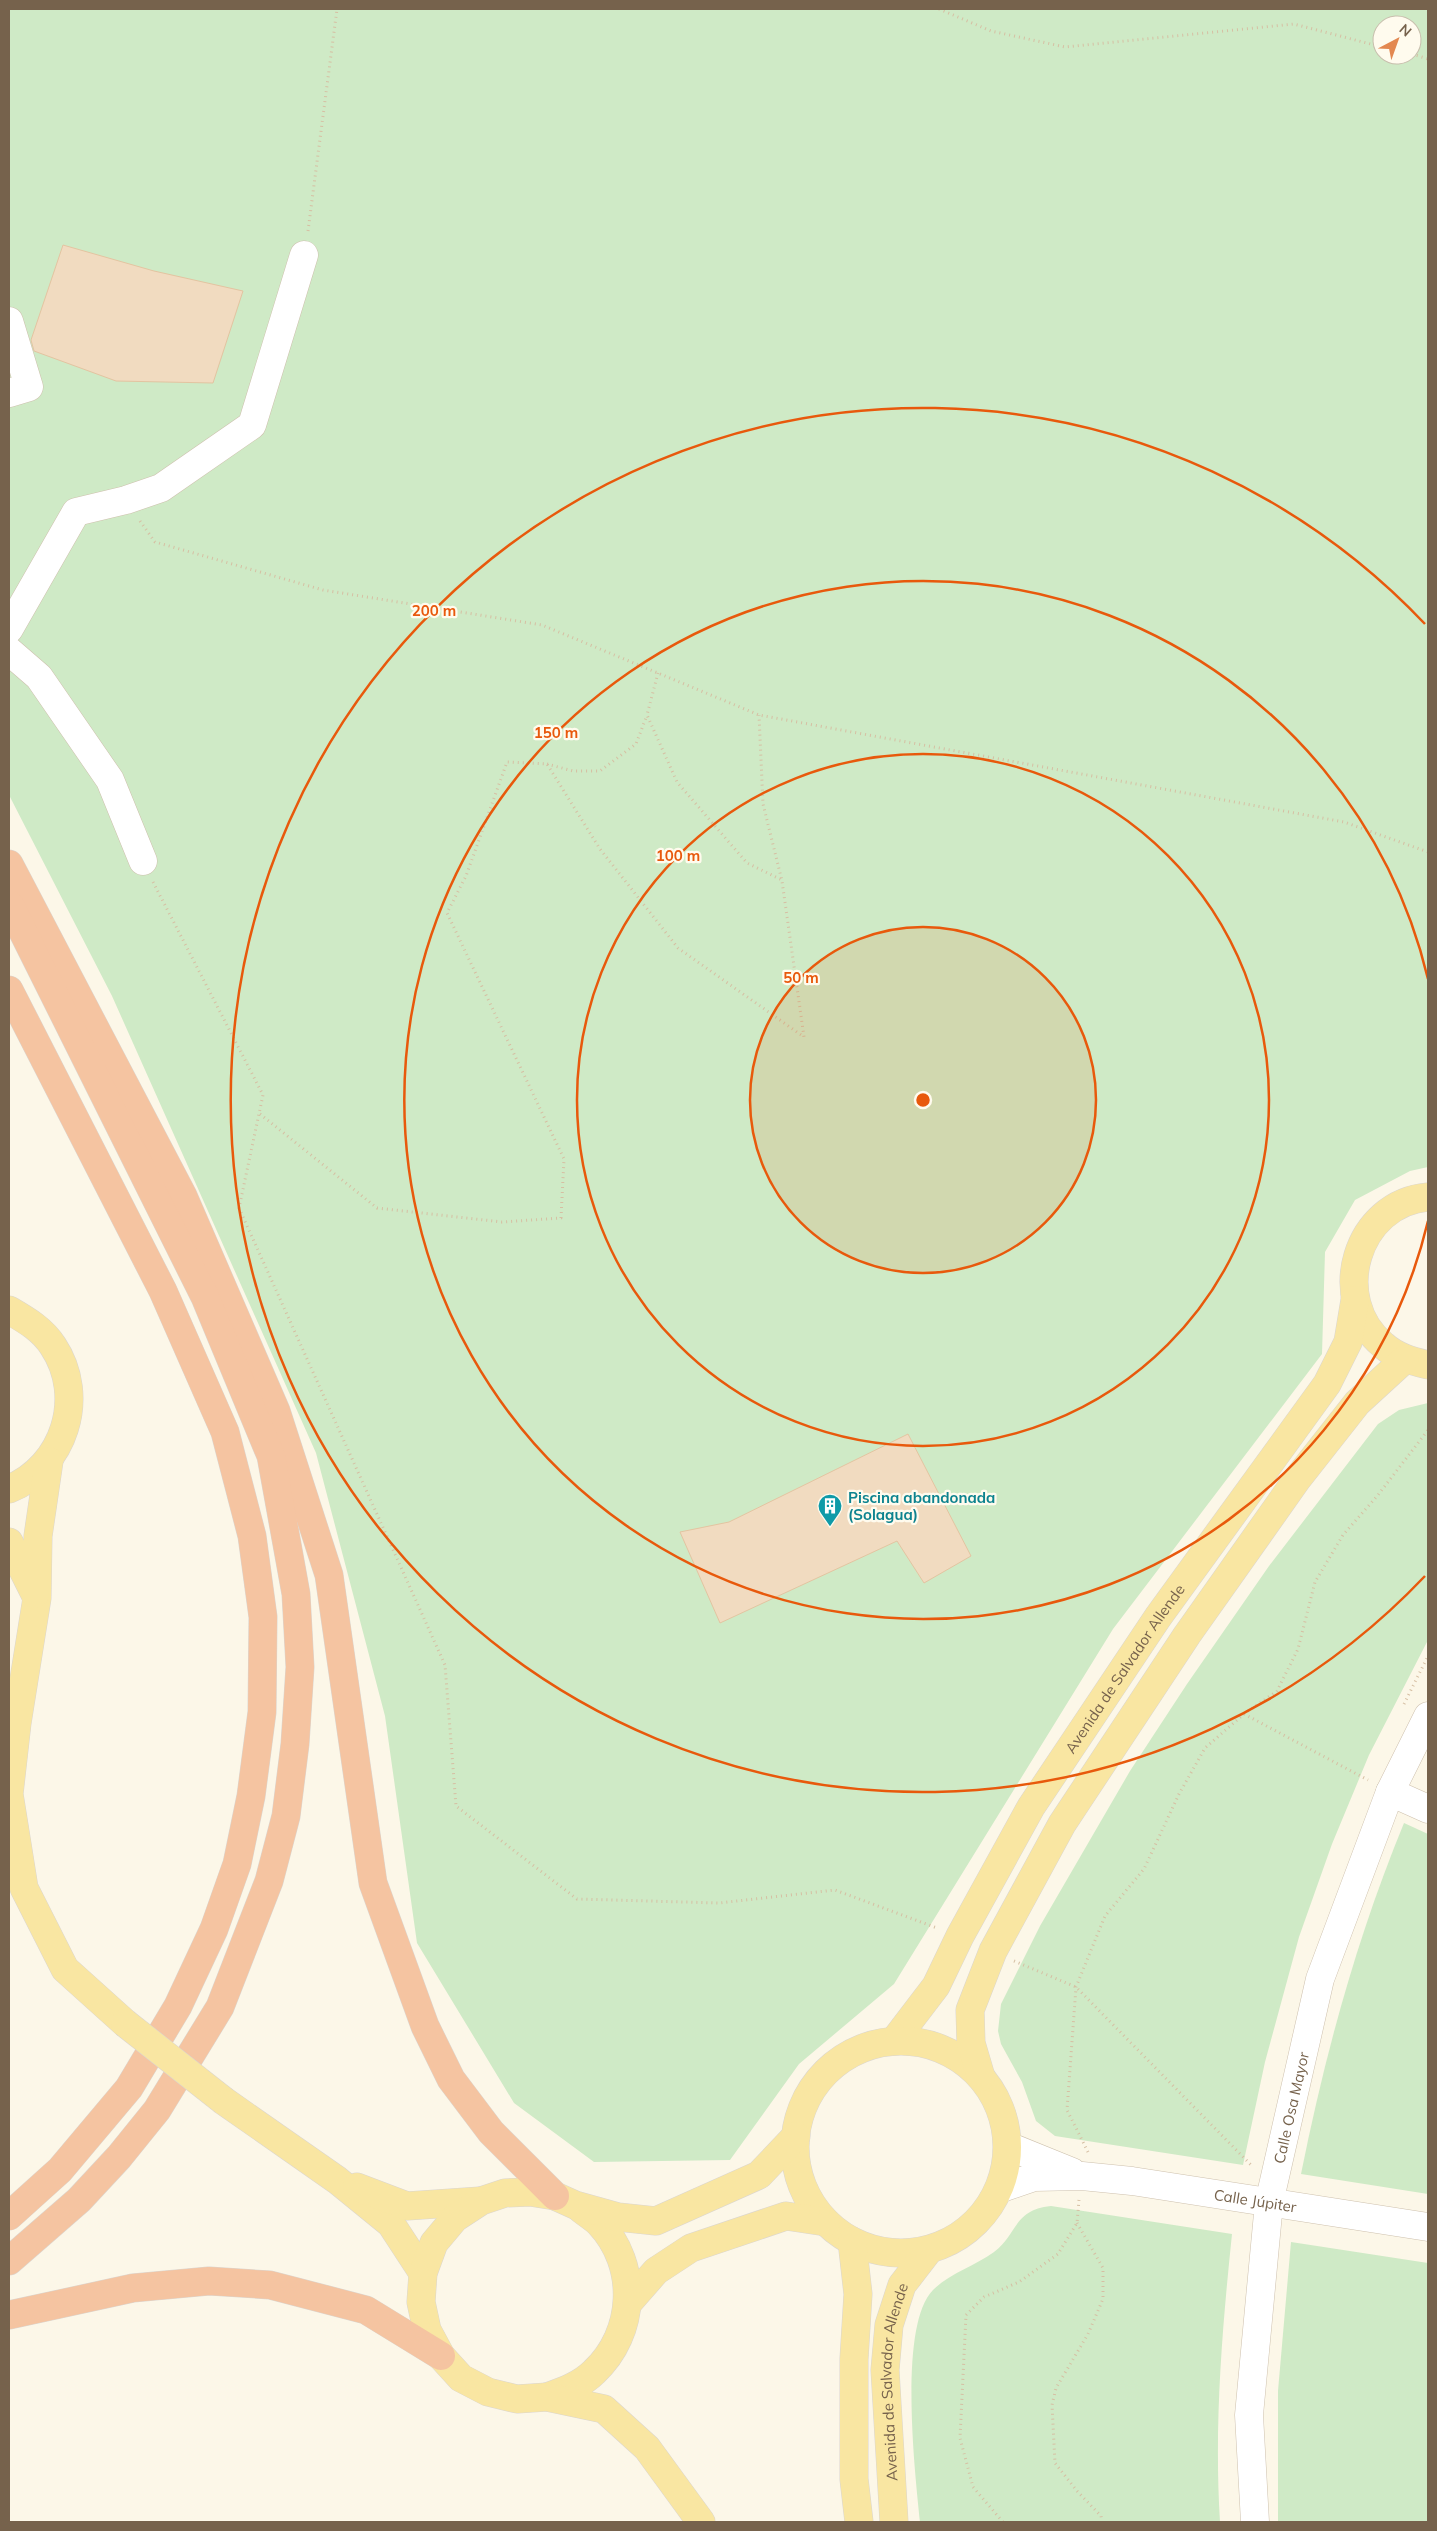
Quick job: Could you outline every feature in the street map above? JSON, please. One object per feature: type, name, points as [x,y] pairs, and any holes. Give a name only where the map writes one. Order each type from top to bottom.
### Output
[{"type":"highway","points":[[9,864],[184,1196],[276,1411],[329,1575],[373,1883],[425,2026],[451,2080],[485,2124],[565,2200]]},
{"type":"highway","points":[[9,904],[205,1296],[271,1456],[296,1594],[300,1667],[295,1744],[286,1816],[269,1881],[220,2007],[157,2110],[119,2157],[79,2200],[9,2261]]},
{"type":"highway","points":[[9,990],[163,1291],[225,1432],[252,1536],[263,1617],[262,1712],[252,1796],[237,1864],[214,1929],[178,2006],[129,2088],[60,2170],[9,2216]]},
{"type":"highway","points":[[9,2315],[133,2288],[209,2281],[270,2285],[366,2310],[440,2356]]},
{"type":"main road","points":[[981,2077],[971,2043],[970,2010],[993,1951],[1062,1824],[1187,1634],[1298,1478],[1357,1404],[1417,1362],[1383,1345],[1365,1325],[1355,1300],[1353,1274],[1359,1248],[1373,1225],[1393,1208],[1417,1198],[1428,1197]]},
{"type":"main road","name":"Avenida de Salvador Allende","points":[[894,2041],[936,1986],[960,1936],[1042,1791],[1158,1617],[1328,1384],[1348,1342],[1355,1300]]},
{"type":"main road","points":[[9,1310],[32,1323],[53,1346],[66,1374],[70,1404],[64,1434],[49,1461],[24,1483],[9,1489]]},
{"type":"main road","points":[[49,1461],[38,1536],[37,1598],[17,1723],[9,1794],[24,1888],[65,1969],[124,2023],[224,2101],[337,2180],[392,2224],[422,2273]]},
{"type":"main road","points":[[9,1542],[37,1598]]},
{"type":"main road","points":[[894,2041],[926,2044],[956,2056],[981,2077],[995,2098],[1004,2121],[1008,2146],[1006,2168],[999,2189],[983,2216],[958,2238],[928,2250],[903,2253],[876,2250],[852,2241],[826,2222],[808,2197],[797,2167],[796,2136],[803,2108],[817,2082],[839,2061],[865,2047],[894,2041]]},
{"type":"main road","points":[[701,2522],[647,2448],[604,2409],[547,2397],[517,2399],[488,2392],[461,2378],[440,2356],[427,2330],[421,2302],[422,2273],[434,2243],[454,2218],[481,2201],[505,2193],[530,2192],[565,2200],[618,2217],[656,2221],[759,2175],[796,2136]]},
{"type":"main road","points":[[337,2180],[407,2206],[481,2201]]},
{"type":"main road","points":[[547,2397],[572,2388],[594,2373],[615,2345],[623,2329],[628,2303],[626,2274],[616,2246],[599,2223],[565,2200]]},
{"type":"main road","points":[[628,2303],[656,2271],[691,2248],[786,2216],[826,2222]]},
{"type":"main road","points":[[852,2241],[858,2294],[854,2359],[854,2479],[859,2522]]},
{"type":"main road","name":"Avenida de Salvador Allende","points":[[894,2522],[885,2370],[889,2325],[902,2285],[928,2250]]},
{"type":"street","points":[[9,629],[76,512],[126,500],[161,488],[252,424],[304,255]]},
{"type":"street","points":[[9,320],[29,387],[9,393]]},
{"type":"street","points":[[9,651],[39,677],[110,780],[143,861]]},
{"type":"street","name":"Calle Osa Mayor","points":[[1255,2522],[1250,2415],[1269,2202],[1320,1979],[1379,1786],[1428,1716]]},
{"type":"street","points":[[1379,1786],[1428,1808]]},
{"type":"street","name":"Calle Júpiter","points":[[1008,2146],[1082,2176]]},
{"type":"street","name":"Calle Júpiter","points":[[999,2189],[1034,2177],[1082,2176],[1132,2181],[1428,2227]]},
{"type":"path","points":[[304,255],[337,9]]},
{"type":"path","points":[[939,9],[991,31],[1065,46],[1294,24],[1372,44]]},
{"type":"path","points":[[126,500],[155,542],[323,590],[542,625],[759,715],[1344,822],[1428,852]]},
{"type":"path","points":[[260,1114],[377,1208],[502,1222],[561,1218],[564,1159],[446,913],[466,876],[507,762],[547,764],[573,771],[600,772],[636,744],[647,715],[658,673]]},
{"type":"path","points":[[647,715],[677,782],[747,863],[782,881]]},
{"type":"path","points":[[547,764],[600,849],[678,948],[804,1037],[782,881],[763,804],[759,715]]},
{"type":"path","points":[[143,861],[263,1095],[239,1208],[445,1666],[456,1806],[577,1899],[719,1903],[835,1890],[960,1936]]},
{"type":"path","points":[[1003,2522],[973,2487],[960,2438],[966,2315],[984,2297],[1019,2282],[1058,2254],[1077,2223],[1082,2176],[1089,2150],[1067,2110],[1076,1987],[1105,1916],[1144,1869],[1179,1794],[1205,1748],[1244,1714],[1277,1691],[1298,1649],[1315,1582],[1343,1535],[1378,1495],[1428,1430]]},
{"type":"path","points":[[1244,1714],[1379,1786]]},
{"type":"path","points":[[993,1951],[1076,1987],[1252,2166]]},
{"type":"path","points":[[1077,2223],[1103,2268],[1102,2299],[1088,2334],[1056,2388],[1052,2405],[1055,2463],[1076,2491],[1101,2516],[1102,2522]]},
{"type":"green space","points":[[9,9],[1428,9],[1428,1167],[1410,1171],[1355,1200],[1325,1252],[1322,1354],[1113,1629],[894,1984],[799,2064],[730,2160],[594,2162],[514,2103],[417,1943],[385,1716],[316,1453],[112,996],[9,795]]},
{"type":"green space","points":[[1428,1403],[1428,1640],[1369,1755],[1332,1844],[1299,1937],[1265,2062],[1243,2165],[1055,2136],[1036,2121],[1022,2082],[1001,2044],[998,2031],[1001,2004],[1040,1926],[1130,1771],[1187,1684],[1269,1566],[1378,1424],[1399,1410]]},
{"type":"green space","points":[[1404,1823],[1428,1834],[1428,2194],[1301,2174],[1310,2129],[1344,1996],[1371,1909]]},
{"type":"green space","points":[[1051,2206],[1232,2234],[1220,2378],[1218,2486],[1220,2522],[920,2522],[911,2401],[912,2366],[922,2308],[933,2290],[940,2284],[987,2257],[1002,2245],[1017,2224],[1029,2212]]},
{"type":"green space","points":[[1291,2242],[1428,2263],[1428,2522],[1278,2522],[1278,2391]]},
{"type":"building","points":[[63,245],[154,271],[243,291],[213,383],[116,381],[34,351],[31,340]]},
{"type":"building","name":"Piscina abandonada (Solagua)","points":[[908,1434],[971,1556],[924,1583],[897,1541],[720,1623],[680,1532],[729,1522]]},
{"type":"place","name":"Piscina abandonada (Solagua)","points":[[830,1527]]}]
